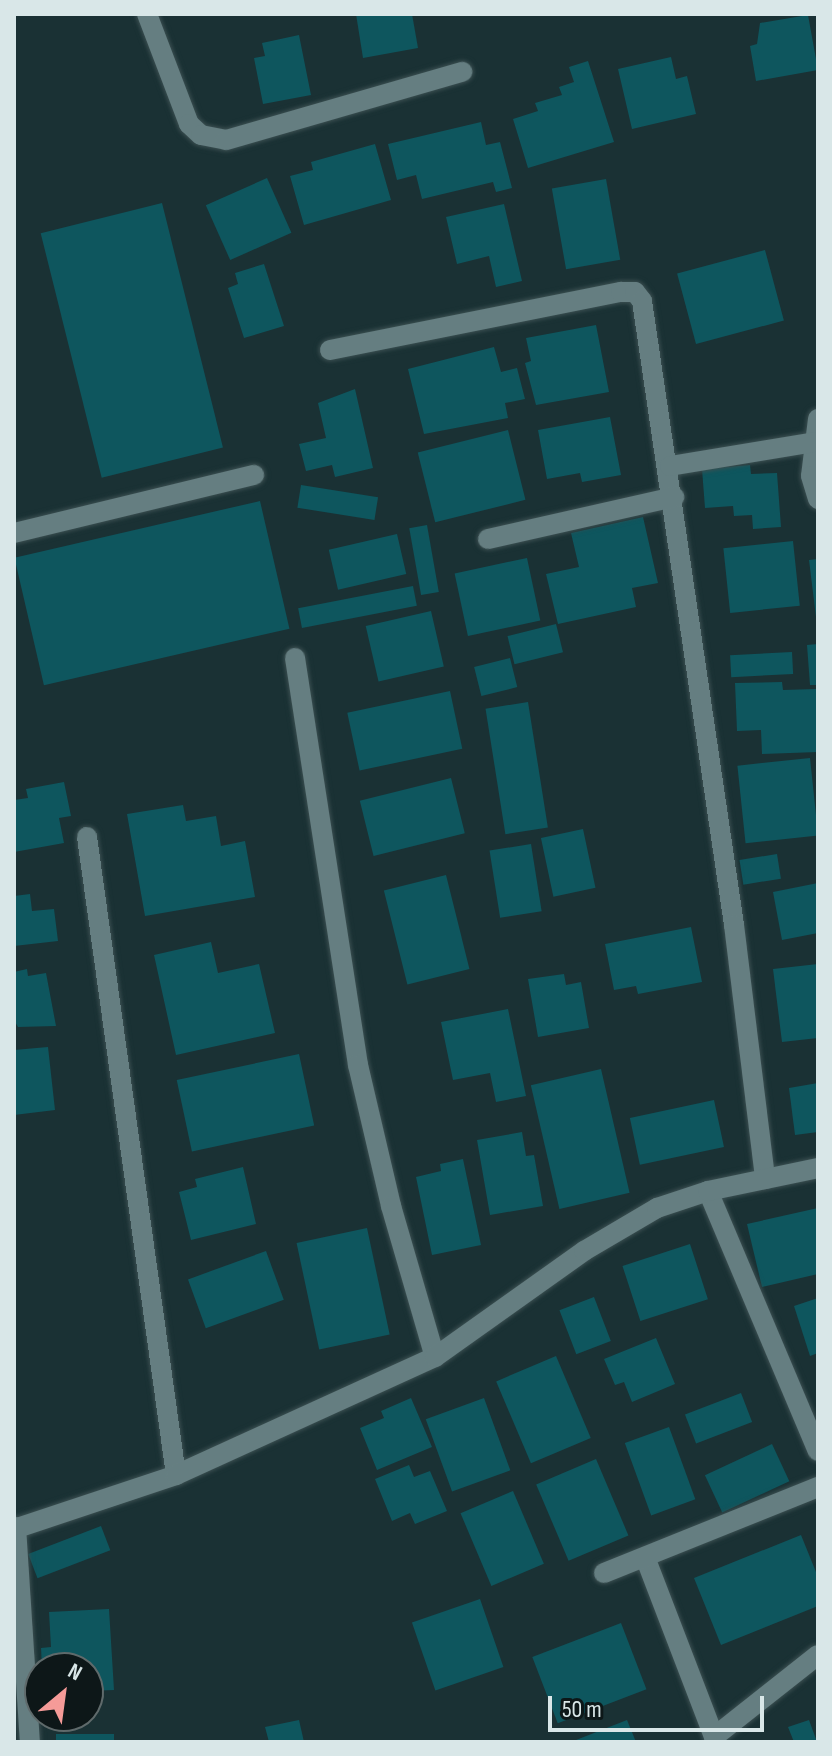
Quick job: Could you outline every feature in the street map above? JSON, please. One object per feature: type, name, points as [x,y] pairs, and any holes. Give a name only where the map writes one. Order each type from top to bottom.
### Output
[{"type":"street","points":[[147,14],[189,124],[201,135],[213,138],[226,140],[462,72]]},
{"type":"street","points":[[330,350],[635,292],[642,301],[670,466],[765,1179]]},
{"type":"street","points":[[818,419],[811,476],[818,499]]},
{"type":"street","points":[[670,466],[815,442]]},
{"type":"street","points":[[14,533],[254,475]]},
{"type":"street","points":[[488,539],[674,497]]},
{"type":"street","points":[[295,658],[358,1065],[391,1206],[435,1357]]},
{"type":"street","points":[[87,837],[176,1475]]},
{"type":"street","points":[[30,1742],[15,1528],[176,1475],[435,1357],[584,1251],[657,1208],[708,1191],[818,1168]]},
{"type":"street","points":[[708,1191],[818,1451]]},
{"type":"street","points":[[604,1573],[818,1487]]},
{"type":"street","points":[[645,1557],[715,1739],[818,1655]]},
{"type":"building","points":[[356,14],[412,14],[418,48],[363,58]]},
{"type":"building","points":[[808,15],[818,70],[756,81],[750,46],[757,44],[760,23]]},
{"type":"building","points":[[299,35],[311,95],[263,104],[254,58],[265,56],[262,43]]},
{"type":"building","points":[[671,57],[676,79],[687,76],[696,114],[632,129],[618,69]]},
{"type":"building","points":[[588,61],[614,142],[528,168],[513,119],[538,111],[535,103],[562,95],[559,87],[574,82],[569,67]]},
{"type":"building","points":[[481,122],[486,145],[500,142],[512,188],[496,192],[493,182],[422,199],[416,175],[397,180],[388,144]]},
{"type":"building","points":[[375,144],[391,200],[304,225],[290,176],[313,170],[311,162]]},
{"type":"building","points":[[267,178],[291,233],[230,260],[206,205]]},
{"type":"building","points":[[606,179],[620,260],[566,269],[552,189]]},
{"type":"building","points":[[162,203],[223,448],[102,478],[41,233]]},
{"type":"building","points":[[504,204],[522,281],[496,287],[489,256],[457,264],[446,217]]},
{"type":"building","points":[[765,250],[784,321],[696,344],[677,274]]},
{"type":"building","points":[[264,264],[284,326],[244,338],[228,288],[238,284],[235,273]]},
{"type":"building","points":[[596,325],[609,392],[536,405],[525,363],[531,361],[526,338]]},
{"type":"building","points":[[494,347],[501,372],[517,368],[525,399],[505,403],[508,418],[424,434],[408,369]]},
{"type":"building","points":[[355,389],[373,468],[335,477],[332,465],[306,471],[299,444],[326,438],[318,403]]},
{"type":"building","points":[[610,417],[621,475],[582,482],[580,473],[547,479],[538,430]]},
{"type":"building","points":[[508,430],[525,500],[435,522],[418,452]]},
{"type":"building","points":[[750,465],[751,474],[777,473],[781,527],[753,529],[752,515],[734,516],[733,506],[705,508],[702,469]]},
{"type":"building","points":[[301,485],[378,497],[374,520],[297,508]]},
{"type":"building","points":[[260,501],[289,629],[44,685],[14,558]]},
{"type":"building","points":[[643,517],[658,583],[632,588],[636,607],[558,624],[546,574],[579,567],[571,533]]},
{"type":"building","points":[[427,525],[439,592],[421,595],[409,528]]},
{"type":"building","points":[[397,534],[406,574],[338,590],[329,550]]},
{"type":"building","points":[[793,541],[800,606],[730,613],[723,548]]},
{"type":"building","points":[[527,558],[540,621],[468,636],[455,573]]},
{"type":"building","points":[[818,559],[818,617],[816,617],[809,560]]},
{"type":"building","points":[[413,586],[417,606],[302,628],[298,608]]},
{"type":"building","points":[[431,611],[444,667],[379,682],[366,626]]},
{"type":"building","points":[[556,624],[563,652],[515,664],[507,636]]},
{"type":"building","points":[[818,644],[818,685],[810,685],[807,645]]},
{"type":"building","points":[[792,652],[793,674],[731,677],[730,655]]},
{"type":"building","points":[[510,658],[517,687],[481,696],[474,667]]},
{"type":"building","points":[[782,682],[783,690],[816,689],[818,752],[762,754],[761,730],[737,731],[735,683]]},
{"type":"building","points":[[450,691],[462,749],[360,771],[347,713]]},
{"type":"building","points":[[528,702],[548,827],[505,834],[486,709]]},
{"type":"building","points":[[810,758],[818,836],[746,843],[737,766]]},
{"type":"building","points":[[451,778],[465,833],[374,856],[360,801]]},
{"type":"building","points":[[64,782],[71,816],[59,818],[64,843],[14,852],[14,800],[28,798],[26,789]]},
{"type":"building","points":[[183,805],[186,821],[216,816],[221,846],[245,841],[255,897],[145,916],[127,814]]},
{"type":"building","points":[[583,829],[595,888],[553,897],[541,838]]},
{"type":"building","points":[[531,844],[542,911],[500,918],[490,851]]},
{"type":"building","points":[[777,854],[781,879],[743,885],[739,860]]},
{"type":"building","points":[[446,875],[469,969],[407,985],[384,890]]},
{"type":"building","points":[[818,883],[818,933],[782,940],[773,892]]},
{"type":"building","points":[[30,894],[32,911],[54,909],[58,941],[14,946],[14,896]]},
{"type":"building","points":[[691,927],[702,982],[638,994],[636,986],[614,990],[605,944]]},
{"type":"building","points":[[211,942],[218,973],[259,964],[275,1033],[176,1055],[154,955]]},
{"type":"building","points":[[818,964],[818,1038],[782,1042],[773,969]]},
{"type":"building","points":[[27,969],[28,976],[46,973],[56,1026],[18,1027],[14,1020],[14,972]]},
{"type":"building","points":[[564,974],[566,985],[581,982],[589,1028],[538,1037],[528,979]]},
{"type":"building","points":[[508,1009],[526,1096],[496,1102],[490,1073],[453,1080],[441,1022]]},
{"type":"building","points":[[48,1047],[55,1110],[14,1115],[14,1050]]},
{"type":"building","points":[[299,1054],[314,1125],[192,1151],[177,1080]]},
{"type":"building","points":[[601,1069],[630,1193],[559,1209],[531,1085]]},
{"type":"building","points":[[818,1083],[818,1132],[795,1135],[789,1088]]},
{"type":"building","points":[[714,1100],[724,1147],[640,1165],[630,1118]]},
{"type":"building","points":[[522,1132],[526,1156],[534,1155],[543,1206],[490,1215],[477,1140]]},
{"type":"building","points":[[463,1159],[481,1245],[432,1255],[416,1177],[441,1171],[440,1164]]},
{"type":"building","points":[[243,1167],[256,1224],[191,1240],[179,1192],[197,1187],[195,1179]]},
{"type":"building","points":[[818,1208],[818,1274],[762,1287],[747,1224]]},
{"type":"building","points":[[367,1228],[390,1335],[319,1350],[297,1243]]},
{"type":"building","points":[[690,1244],[708,1299],[640,1321],[622,1266]]},
{"type":"building","points":[[266,1251],[284,1300],[206,1328],[188,1279]]},
{"type":"building","points":[[594,1297],[611,1341],[576,1354],[559,1310]]},
{"type":"building","points":[[818,1298],[818,1353],[810,1356],[794,1306]]},
{"type":"building","points":[[656,1338],[675,1384],[632,1402],[624,1382],[615,1385],[604,1359]]},
{"type":"building","points":[[556,1356],[591,1438],[531,1463],[496,1381]]},
{"type":"building","points":[[741,1393],[752,1422],[696,1443],[685,1415]]},
{"type":"building","points":[[411,1398],[432,1447],[377,1470],[360,1428],[384,1418],[381,1411]]},
{"type":"building","points":[[484,1398],[510,1470],[452,1492],[426,1419]]},
{"type":"building","points":[[669,1427],[695,1499],[651,1515],[625,1443]]},
{"type":"building","points":[[772,1444],[789,1481],[722,1512],[705,1475]]},
{"type":"building","points":[[596,1459],[628,1535],[569,1561],[536,1484]]},
{"type":"building","points":[[409,1465],[414,1477],[430,1471],[447,1511],[415,1524],[410,1513],[392,1521],[375,1479]]},
{"type":"building","points":[[513,1491],[544,1564],[491,1586],[461,1513]]},
{"type":"building","points":[[101,1526],[110,1550],[37,1578],[28,1554]]},
{"type":"building","points":[[801,1535],[818,1577],[818,1606],[721,1645],[694,1578]]},
{"type":"building","points":[[480,1599],[503,1667],[435,1691],[412,1622]]},
{"type":"building","points":[[109,1609],[114,1690],[104,1690],[104,1652],[41,1652],[41,1648],[51,1647],[49,1612]]},
{"type":"building","points":[[621,1623],[646,1689],[558,1723],[532,1657]]},
{"type":"building","points":[[299,1720],[304,1742],[269,1742],[265,1727]]},
{"type":"building","points":[[627,1720],[636,1742],[571,1742]]},
{"type":"building","points":[[809,1720],[817,1742],[794,1742],[788,1727]]},
{"type":"building","points":[[56,1734],[114,1734],[114,1742],[56,1742]]}]
